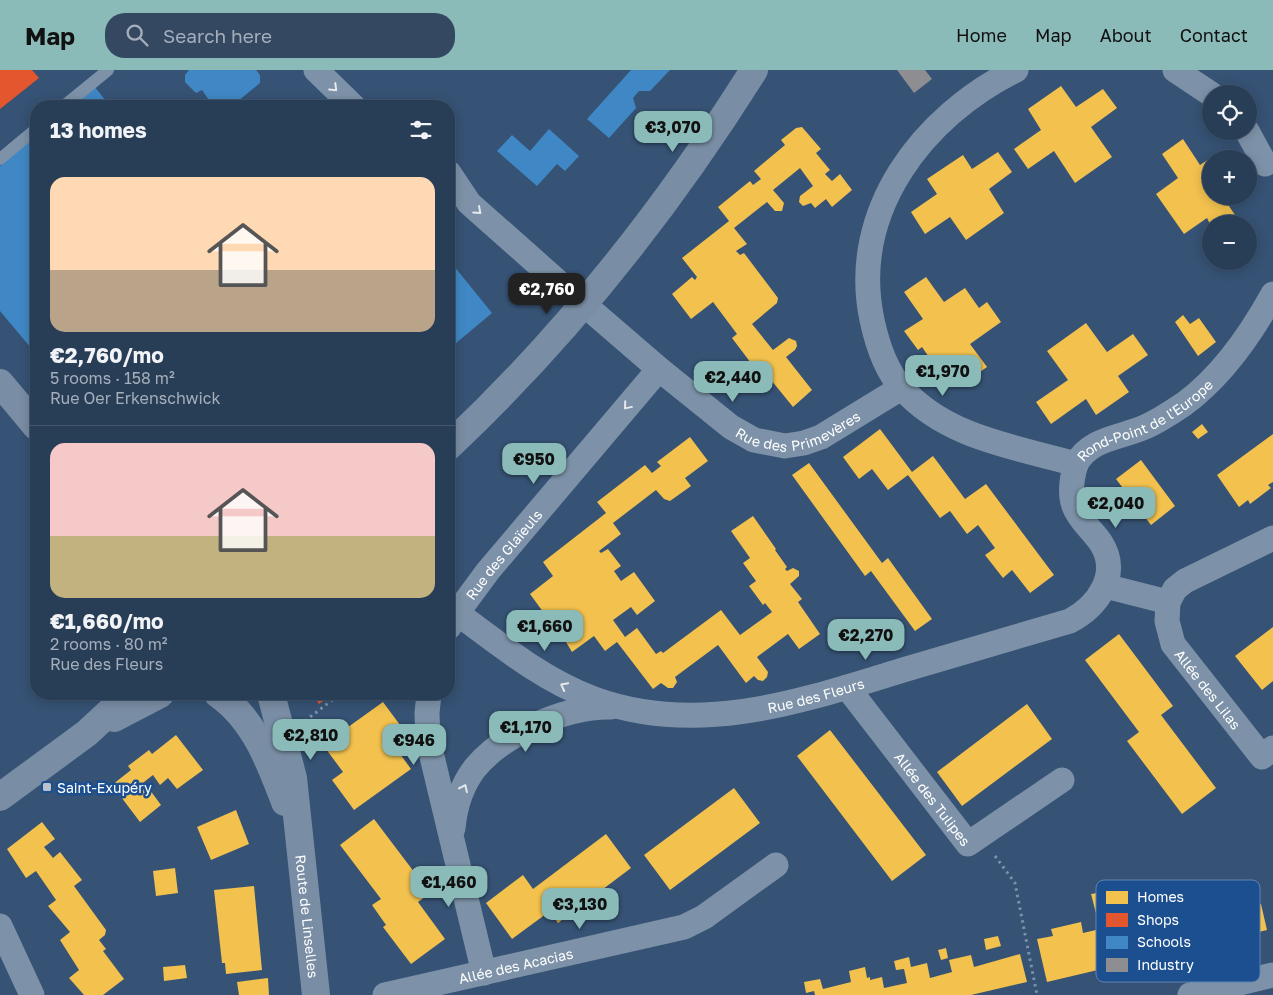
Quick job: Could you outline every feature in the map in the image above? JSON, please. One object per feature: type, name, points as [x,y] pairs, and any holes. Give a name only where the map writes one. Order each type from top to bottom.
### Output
[{"type":"street","points":[[316,70],[347,100]]},
{"type":"street","points":[[455,440],[522,373],[583,304],[671,193],[754,70]]},
{"type":"street","name":"Rond-Point de l'Europe","points":[[1016,70],[988,85],[949,113],[916,150],[899,173],[878,217],[869,253],[870,308],[879,347],[888,369],[901,388],[922,406],[954,427],[980,438],[1076,464],[1082,454],[1090,447],[1101,441],[1145,427],[1186,403],[1236,352],[1252,331],[1273,294]]},
{"type":"street","points":[[1175,70],[1202,88]]},
{"type":"street","points":[[1252,140],[1265,164]]},
{"type":"street","name":"Rue des Primevères","points":[[455,182],[469,203],[583,304],[659,369],[737,431],[754,440],[785,446],[804,444],[821,437],[901,388]]},
{"type":"street","name":"Rue des Glaïeuls","points":[[455,618],[488,572],[659,369]]},
{"type":"street","points":[[0,383],[30,419]]},
{"type":"street","points":[[1076,464],[1072,490],[1074,506],[1107,554],[1109,565],[1105,586],[1168,602],[1175,589],[1185,581],[1273,538]]},
{"type":"street","name":"Rue des Fleurs","points":[[455,622],[509,652],[552,680],[596,699],[665,714],[735,714],[764,709],[847,687],[1070,620],[1082,614],[1092,605],[1105,586]]},
{"type":"street","name":"Allée des Lilas","points":[[1168,602],[1166,621],[1173,644],[1262,757],[1273,748]]},
{"type":"street","name":"Allée des Tulipes","points":[[847,687],[968,844],[1062,780]]},
{"type":"street","points":[[0,797],[87,733],[122,700]]},
{"type":"street","points":[[87,733],[149,700]]},
{"type":"street","name":"Route de Linselles","points":[[225,700],[241,715],[260,743],[273,770],[298,838]]},
{"type":"street","name":"Route de Linselles","points":[[273,700],[284,737],[293,778],[316,995]]},
{"type":"street","points":[[428,700],[428,740],[484,973]]},
{"type":"street","points":[[452,834],[464,786],[475,768],[510,739],[559,716],[579,710],[626,707]]},
{"type":"street","name":"Allée des Acacias","points":[[386,995],[684,927],[704,917],[776,865]]},
{"type":"street","points":[[0,926],[32,995]]},
{"type":"street","points":[[1260,979],[1273,976]]},
{"type":"street","points":[[1190,995],[1247,982]]},
{"type":"lane","points":[[71,100],[108,70]]},
{"type":"lane","points":[[0,159],[30,134]]},
{"type":"path","points":[[284,737],[332,700]]},
{"type":"path","points":[[980,836],[1014,883],[1037,995]]},
{"type":"building: Homes","points":[[1061,86],[1076,107],[1103,89],[1117,108],[1091,127],[1112,157],[1075,183],[1054,151],[1028,169],[1014,149],[1041,130],[1028,109]]},
{"type":"building: Homes","points":[[802,127],[821,149],[816,153],[830,170],[825,174],[832,181],[840,174],[852,190],[832,207],[826,199],[815,208],[811,203],[803,206],[799,202],[800,196],[813,186],[800,168],[773,190],[784,203],[782,211],[775,211],[767,202],[734,228],[747,244],[736,251],[740,255],[744,253],[778,298],[777,303],[752,324],[773,350],[789,338],[796,341],[797,346],[795,350],[786,357],[812,390],[793,407],[767,375],[772,371],[766,364],[757,371],[732,338],[737,334],[713,302],[691,319],[672,294],[692,277],[695,280],[697,277],[682,258],[729,221],[718,207],[750,181],[753,185],[761,179],[754,171],[785,145],[781,140],[796,128]]},
{"type":"building: Homes","points":[[1183,139],[1200,165],[1202,164],[1202,205],[1228,205],[1235,215],[1202,215],[1202,221],[1184,234],[1156,194],[1178,178],[1162,154]]},
{"type":"building: Homes","points":[[998,152],[1012,172],[989,189],[1004,213],[966,240],[950,217],[925,234],[911,212],[937,194],[927,179],[963,155],[972,169]]},
{"type":"building: Homes","points":[[926,277],[944,302],[965,288],[979,308],[987,302],[1001,322],[970,344],[987,367],[966,382],[949,356],[935,366],[922,347],[918,350],[904,331],[923,319],[904,292]]},
{"type":"building: Homes","points":[[1183,315],[1190,324],[1199,318],[1216,342],[1198,356],[1175,322]]},
{"type":"building: Homes","points":[[1086,323],[1107,352],[1133,334],[1148,355],[1118,376],[1129,392],[1096,415],[1086,399],[1051,424],[1036,402],[1068,380],[1047,351]]},
{"type":"building: Homes","points":[[1202,424],[1208,432],[1198,439],[1192,432]]},
{"type":"building: Homes","points":[[880,429],[912,472],[933,456],[965,499],[986,484],[1054,575],[1030,593],[1012,570],[1003,578],[985,555],[995,548],[978,525],[967,534],[950,511],[940,518],[908,475],[888,490],[872,469],[859,479],[843,457]]},
{"type":"building: Homes","points":[[1273,434],[1273,482],[1268,485],[1271,488],[1250,504],[1248,500],[1239,507],[1217,475]]},
{"type":"building: Homes","points":[[690,437],[708,461],[685,478],[691,486],[670,501],[664,499],[656,490],[613,523],[621,534],[599,551],[601,553],[608,549],[621,566],[614,571],[621,581],[634,572],[655,601],[637,615],[631,607],[613,620],[625,637],[637,628],[656,654],[661,651],[663,653],[721,610],[740,635],[772,612],[765,603],[763,605],[749,586],[756,581],[743,563],[750,558],[731,531],[753,516],[787,567],[785,569],[787,571],[793,568],[799,571],[799,576],[790,584],[802,599],[798,602],[820,634],[799,649],[788,634],[757,657],[768,672],[767,677],[763,681],[758,680],[754,676],[746,683],[718,645],[675,677],[677,682],[673,688],[668,688],[661,683],[653,689],[617,642],[605,651],[594,636],[572,652],[566,642],[569,634],[563,626],[557,631],[552,625],[559,620],[555,615],[549,620],[530,594],[553,576],[543,562],[606,513],[597,502],[645,465],[652,473],[661,466],[657,462]]},
{"type":"building: Homes","points":[[1141,460],[1175,506],[1151,525],[1116,479]]},
{"type":"building: Homes","points":[[809,463],[882,563],[888,558],[932,619],[915,631],[871,571],[865,576],[792,475]]},
{"type":"building: Homes","points":[[1273,627],[1273,681],[1262,690],[1235,656]]},
{"type":"building: Homes","points":[[1119,634],[1173,706],[1161,715],[1216,788],[1182,814],[1127,741],[1139,732],[1085,660]]},
{"type":"building: Homes","points":[[383,702],[403,729],[389,739],[411,769],[354,810],[332,780],[343,772],[323,745]]},
{"type":"building: Homes","points":[[1027,704],[1052,739],[962,806],[937,772]]},
{"type":"building: Homes","points":[[830,730],[926,855],[892,881],[797,756]]},
{"type":"building: Homes","points":[[176,735],[203,770],[177,789],[168,778],[160,785],[153,775],[144,782],[161,805],[140,822],[112,785],[131,770],[128,766],[149,750],[152,754]]},
{"type":"building: Homes","points":[[734,788],[760,823],[670,890],[644,855]]},
{"type":"building: Homes","points":[[236,810],[249,844],[211,860],[197,827]]},
{"type":"building: Homes","points":[[374,819],[430,893],[418,902],[445,939],[411,964],[383,927],[386,925],[372,905],[381,899],[340,845]]},
{"type":"building: Homes","points":[[42,822],[55,839],[44,847],[53,858],[60,852],[82,880],[74,886],[106,930],[105,935],[99,940],[106,949],[103,951],[124,979],[103,995],[84,995],[69,978],[79,970],[60,940],[70,932],[48,906],[56,900],[36,871],[26,878],[7,849]]},
{"type":"building: Homes","points":[[606,834],[631,868],[558,923],[550,911],[512,939],[486,903],[523,875],[533,889]]},
{"type":"building: Homes","points":[[175,868],[178,893],[156,896],[153,871]]},
{"type":"building: Homes","points":[[254,886],[262,970],[226,974],[225,963],[222,963],[214,890]]},
{"type":"building: Homes","points":[[1096,893],[1096,913],[1091,894]]},
{"type":"building: Homes","points":[[1260,904],[1261,904],[1267,930],[1260,932]]},
{"type":"building: Homes","points":[[1081,922],[1083,933],[1096,930],[1096,970],[1047,982],[1037,939],[1053,936],[1051,929]]},
{"type":"building: Homes","points":[[998,936],[1001,946],[986,950],[984,939]]},
{"type":"building: Homes","points":[[946,948],[948,958],[941,960],[938,950]]},
{"type":"building: Homes","points":[[1020,954],[1027,982],[971,995],[815,995],[814,991],[806,993],[804,982],[820,979],[823,989],[851,982],[849,971],[865,967],[867,978],[870,977],[870,980],[882,977],[884,988],[907,983],[904,969],[896,970],[894,961],[909,957],[911,967],[927,963],[930,978],[952,972],[949,960],[971,955],[974,967]]},
{"type":"building: Homes","points":[[185,965],[187,978],[164,981],[163,967]]},
{"type":"building: Homes","points":[[268,978],[269,995],[239,995],[237,982]]},
{"type":"building: Shops","points":[[0,70],[32,70],[39,78],[0,109]]},
{"type":"building: Shops","points":[[316,700],[325,700],[319,704]]},
{"type":"building: Schools","points":[[189,70],[256,70],[260,75],[260,83],[239,100],[209,100],[202,90],[196,93],[185,82],[185,75]]},
{"type":"building: Schools","points":[[631,70],[670,70],[650,91],[639,91],[633,98],[636,108],[609,138],[587,119]]},
{"type":"building: Schools","points":[[94,86],[105,100],[77,100]]},
{"type":"building: Schools","points":[[549,129],[579,156],[565,171],[557,164],[537,186],[497,151],[512,135],[530,151]]},
{"type":"building: Schools","points":[[30,140],[30,347],[0,311],[0,166]]},
{"type":"building: Schools","points":[[455,267],[492,313],[455,344]]},
{"type":"building: Industry","points":[[897,70],[925,70],[932,79],[914,93]]},
{"type":"place","name":"Saint-Exupéry","points":[[47,787]]}]
